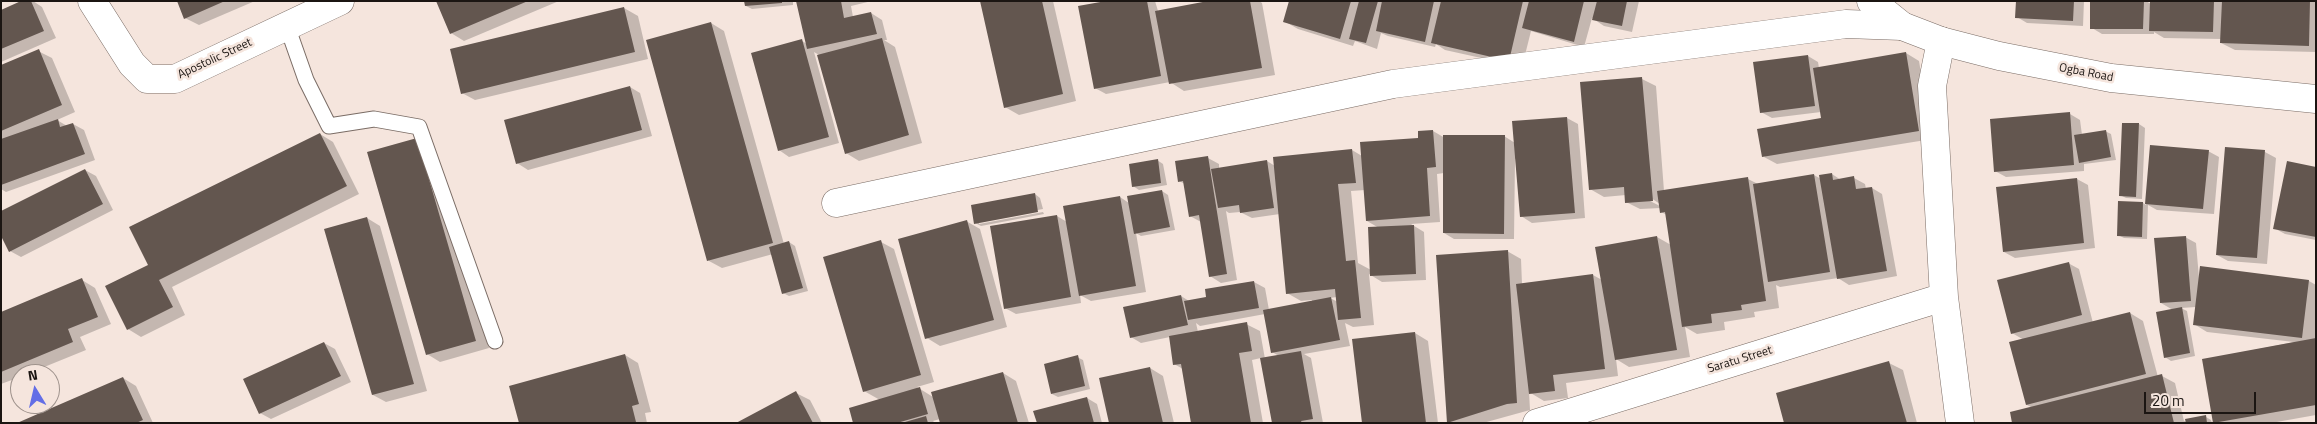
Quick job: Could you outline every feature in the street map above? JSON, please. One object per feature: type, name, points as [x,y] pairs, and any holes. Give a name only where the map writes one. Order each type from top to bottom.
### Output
[{"type":"street","name":"Apostolic Street","points":[[92,1],[132,64],[147,79],[175,79],[340,1]]},
{"type":"street","name":"Ogba Road","points":[[1870,1],[1902,26],[1941,41],[1999,56],[2111,78],[2316,98]]},
{"type":"street","points":[[836,203],[1393,84],[1846,24],[1902,26]]},
{"type":"street","points":[[1941,41],[1932,86],[1944,297],[1960,423]]},
{"type":"street","name":"Saratu Street","points":[[1537,423],[1944,297]]},
{"type":"lane","points":[[287,26],[306,80],[330,126],[374,118],[419,127],[495,340]]},
{"type":"building","points":[[21,1],[31,1],[44,31],[1,49],[1,10]]},
{"type":"building","points":[[177,1],[225,1],[184,19]]},
{"type":"building","points":[[436,1],[528,1],[450,34]]},
{"type":"building","points":[[744,1],[782,1],[782,3],[745,6]]},
{"type":"building","points":[[796,1],[841,1],[844,18],[871,12],[877,34],[807,49]]},
{"type":"building","points":[[980,1],[1042,1],[1063,94],[1004,108]]},
{"type":"building","points":[[1106,1],[1147,1],[1161,76],[1094,89],[1078,6]]},
{"type":"building","points":[[1208,1],[1250,1],[1262,68],[1169,84],[1155,11]]},
{"type":"building","points":[[1289,1],[1351,1],[1340,39],[1283,22]]},
{"type":"building","points":[[1359,1],[1378,1],[1366,43],[1349,39]]},
{"type":"building","points":[[1382,1],[1434,1],[1425,42],[1376,31]]},
{"type":"building","points":[[1441,1],[1523,1],[1509,61],[1431,43]]},
{"type":"building","points":[[1529,1],[1584,1],[1574,42],[1522,28]]},
{"type":"building","points":[[1597,1],[1627,1],[1622,26],[1592,20]]},
{"type":"building","points":[[2016,1],[2074,1],[2073,21],[2015,18]]},
{"type":"building","points":[[2090,1],[2144,1],[2143,29],[2090,29]]},
{"type":"building","points":[[2150,1],[2214,1],[2213,32],[2149,31]]},
{"type":"building","points":[[2222,1],[2310,1],[2309,46],[2220,43]]},
{"type":"building","points":[[624,7],[635,52],[461,94],[450,49]]},
{"type":"building","points":[[711,22],[773,243],[707,261],[646,40]]},
{"type":"building","points":[[882,38],[909,135],[845,154],[817,55]]},
{"type":"building","points":[[802,39],[829,137],[778,151],[751,53]]},
{"type":"building","points":[[39,49],[62,105],[1,131],[1,65]]},
{"type":"building","points":[[1906,52],[1919,131],[1762,157],[1757,129],[1821,118],[1813,68]]},
{"type":"building","points":[[1808,55],[1815,106],[1760,113],[1753,62]]},
{"type":"building","points":[[1642,77],[1653,201],[1625,203],[1624,187],[1589,190],[1580,82]]},
{"type":"building","points":[[630,86],[642,130],[516,164],[504,120]]},
{"type":"building","points":[[2070,112],[2074,165],[1994,172],[1990,119]]},
{"type":"building","points":[[1567,117],[1575,213],[1520,217],[1512,121]]},
{"type":"building","points":[[58,119],[60,127],[73,123],[85,154],[1,185],[1,139]]},
{"type":"building","points":[[2122,123],[2139,123],[2136,197],[2119,196]]},
{"type":"building","points":[[1433,130],[1436,167],[1427,168],[1430,216],[1366,221],[1360,142],[1418,138],[1418,131]]},
{"type":"building","points":[[2106,130],[2111,157],[2079,163],[2074,135]]},
{"type":"building","points":[[320,133],[347,186],[159,280],[173,307],[127,330],[105,286],[148,265],[129,227]]},
{"type":"building","points":[[1443,135],[1505,135],[1504,234],[1443,233]]},
{"type":"building","points":[[417,138],[476,341],[426,355],[367,152]]},
{"type":"building","points":[[2150,145],[2209,150],[2203,209],[2145,204]]},
{"type":"building","points":[[2225,147],[2265,150],[2257,258],[2216,255]]},
{"type":"building","points":[[1352,149],[1356,183],[1338,184],[1346,261],[1355,260],[1361,318],[1338,320],[1335,289],[1286,294],[1273,157]]},
{"type":"building","points":[[1208,156],[1227,274],[1209,277],[1199,215],[1189,217],[1183,181],[1178,182],[1175,161]]},
{"type":"building","points":[[1158,159],[1161,183],[1132,187],[1129,164]]},
{"type":"building","points":[[1267,160],[1274,208],[1240,213],[1239,205],[1218,208],[1211,169]]},
{"type":"building","points":[[2287,161],[2316,167],[2316,237],[2273,229]]},
{"type":"building","points":[[85,169],[103,204],[9,252],[1,236],[1,211]]},
{"type":"building","points":[[1832,173],[1833,180],[1854,176],[1856,189],[1872,187],[1887,271],[1837,279],[1819,175]]},
{"type":"building","points":[[1814,174],[1830,272],[1768,282],[1753,184]]},
{"type":"building","points":[[1748,177],[1766,301],[1741,305],[1742,310],[1711,314],[1712,323],[1682,327],[1665,212],[1660,213],[1657,191]]},
{"type":"building","points":[[2077,178],[2084,243],[2003,252],[1996,187]]},
{"type":"building","points":[[1162,190],[1170,227],[1134,234],[1127,196]]},
{"type":"building","points":[[1035,193],[1038,212],[974,224],[971,205]]},
{"type":"building","points":[[1120,196],[1136,286],[1079,296],[1063,206]]},
{"type":"building","points":[[2118,201],[2143,202],[2142,237],[2117,236]]},
{"type":"building","points":[[1057,215],[1071,297],[1004,309],[990,226]]},
{"type":"building","points":[[367,217],[414,384],[372,395],[324,229]]},
{"type":"building","points":[[967,220],[994,320],[925,339],[898,239]]},
{"type":"building","points":[[1414,225],[1416,274],[1370,276],[1368,227]]},
{"type":"building","points":[[1657,236],[1677,350],[1615,360],[1595,247]]},
{"type":"building","points":[[2186,236],[2191,301],[2160,303],[2154,238]]},
{"type":"building","points":[[881,240],[921,375],[863,392],[823,257]]},
{"type":"building","points":[[789,241],[803,288],[782,294],[769,247]]},
{"type":"building","points":[[1508,250],[1517,403],[1507,404],[1447,423],[1436,255]]},
{"type":"building","points":[[2069,262],[2082,315],[2011,334],[1997,280]]},
{"type":"building","points":[[2200,266],[2309,280],[2302,338],[2193,325]]},
{"type":"building","points":[[1593,274],[1605,369],[1553,375],[1555,391],[1529,394],[1516,284]]},
{"type":"building","points":[[82,278],[98,317],[68,329],[73,342],[20,364],[10,364],[10,368],[1,372],[1,312]]},
{"type":"building","points":[[1254,281],[1259,308],[1188,320],[1184,301],[1206,297],[1205,289]]},
{"type":"building","points":[[1181,295],[1188,325],[1130,338],[1123,307]]},
{"type":"building","points":[[1331,297],[1340,340],[1271,353],[1263,310]]},
{"type":"building","points":[[2182,307],[2190,353],[2164,358],[2156,312]]},
{"type":"building","points":[[2130,312],[2146,374],[2026,405],[2009,342]]},
{"type":"building","points":[[1247,322],[1252,351],[1239,353],[1251,423],[1191,423],[1181,364],[1173,365],[1169,336]]},
{"type":"building","points":[[1415,332],[1426,423],[1362,423],[1352,339]]},
{"type":"building","points":[[2316,338],[2316,405],[2213,423],[2202,359]]},
{"type":"building","points":[[324,342],[341,376],[259,414],[243,379]]},
{"type":"building","points":[[1301,351],[1313,419],[1301,421],[1302,423],[1272,423],[1260,358]]},
{"type":"building","points":[[625,354],[639,404],[632,406],[636,422],[519,423],[509,386]]},
{"type":"building","points":[[1078,355],[1085,386],[1051,394],[1044,364]]},
{"type":"building","points":[[1889,361],[1907,423],[1784,423],[1776,393]]},
{"type":"building","points":[[1150,367],[1163,423],[1109,423],[1099,378]]},
{"type":"building","points":[[1003,372],[1018,423],[940,423],[931,392]]},
{"type":"building","points":[[2162,374],[2174,423],[2012,423],[2010,412]]},
{"type":"building","points":[[123,377],[143,420],[136,423],[17,423],[38,414],[60,414],[60,404]]},
{"type":"building","points":[[920,387],[928,414],[897,423],[853,423],[849,408]]},
{"type":"building","points":[[796,391],[813,423],[736,423]]},
{"type":"building","points":[[1087,397],[1094,423],[1037,423],[1033,411]]},
{"type":"building","points":[[2206,415],[2207,423],[2186,423],[2185,419]]},
{"type":"building","points":[[926,416],[928,423],[905,423],[905,422]]}]
